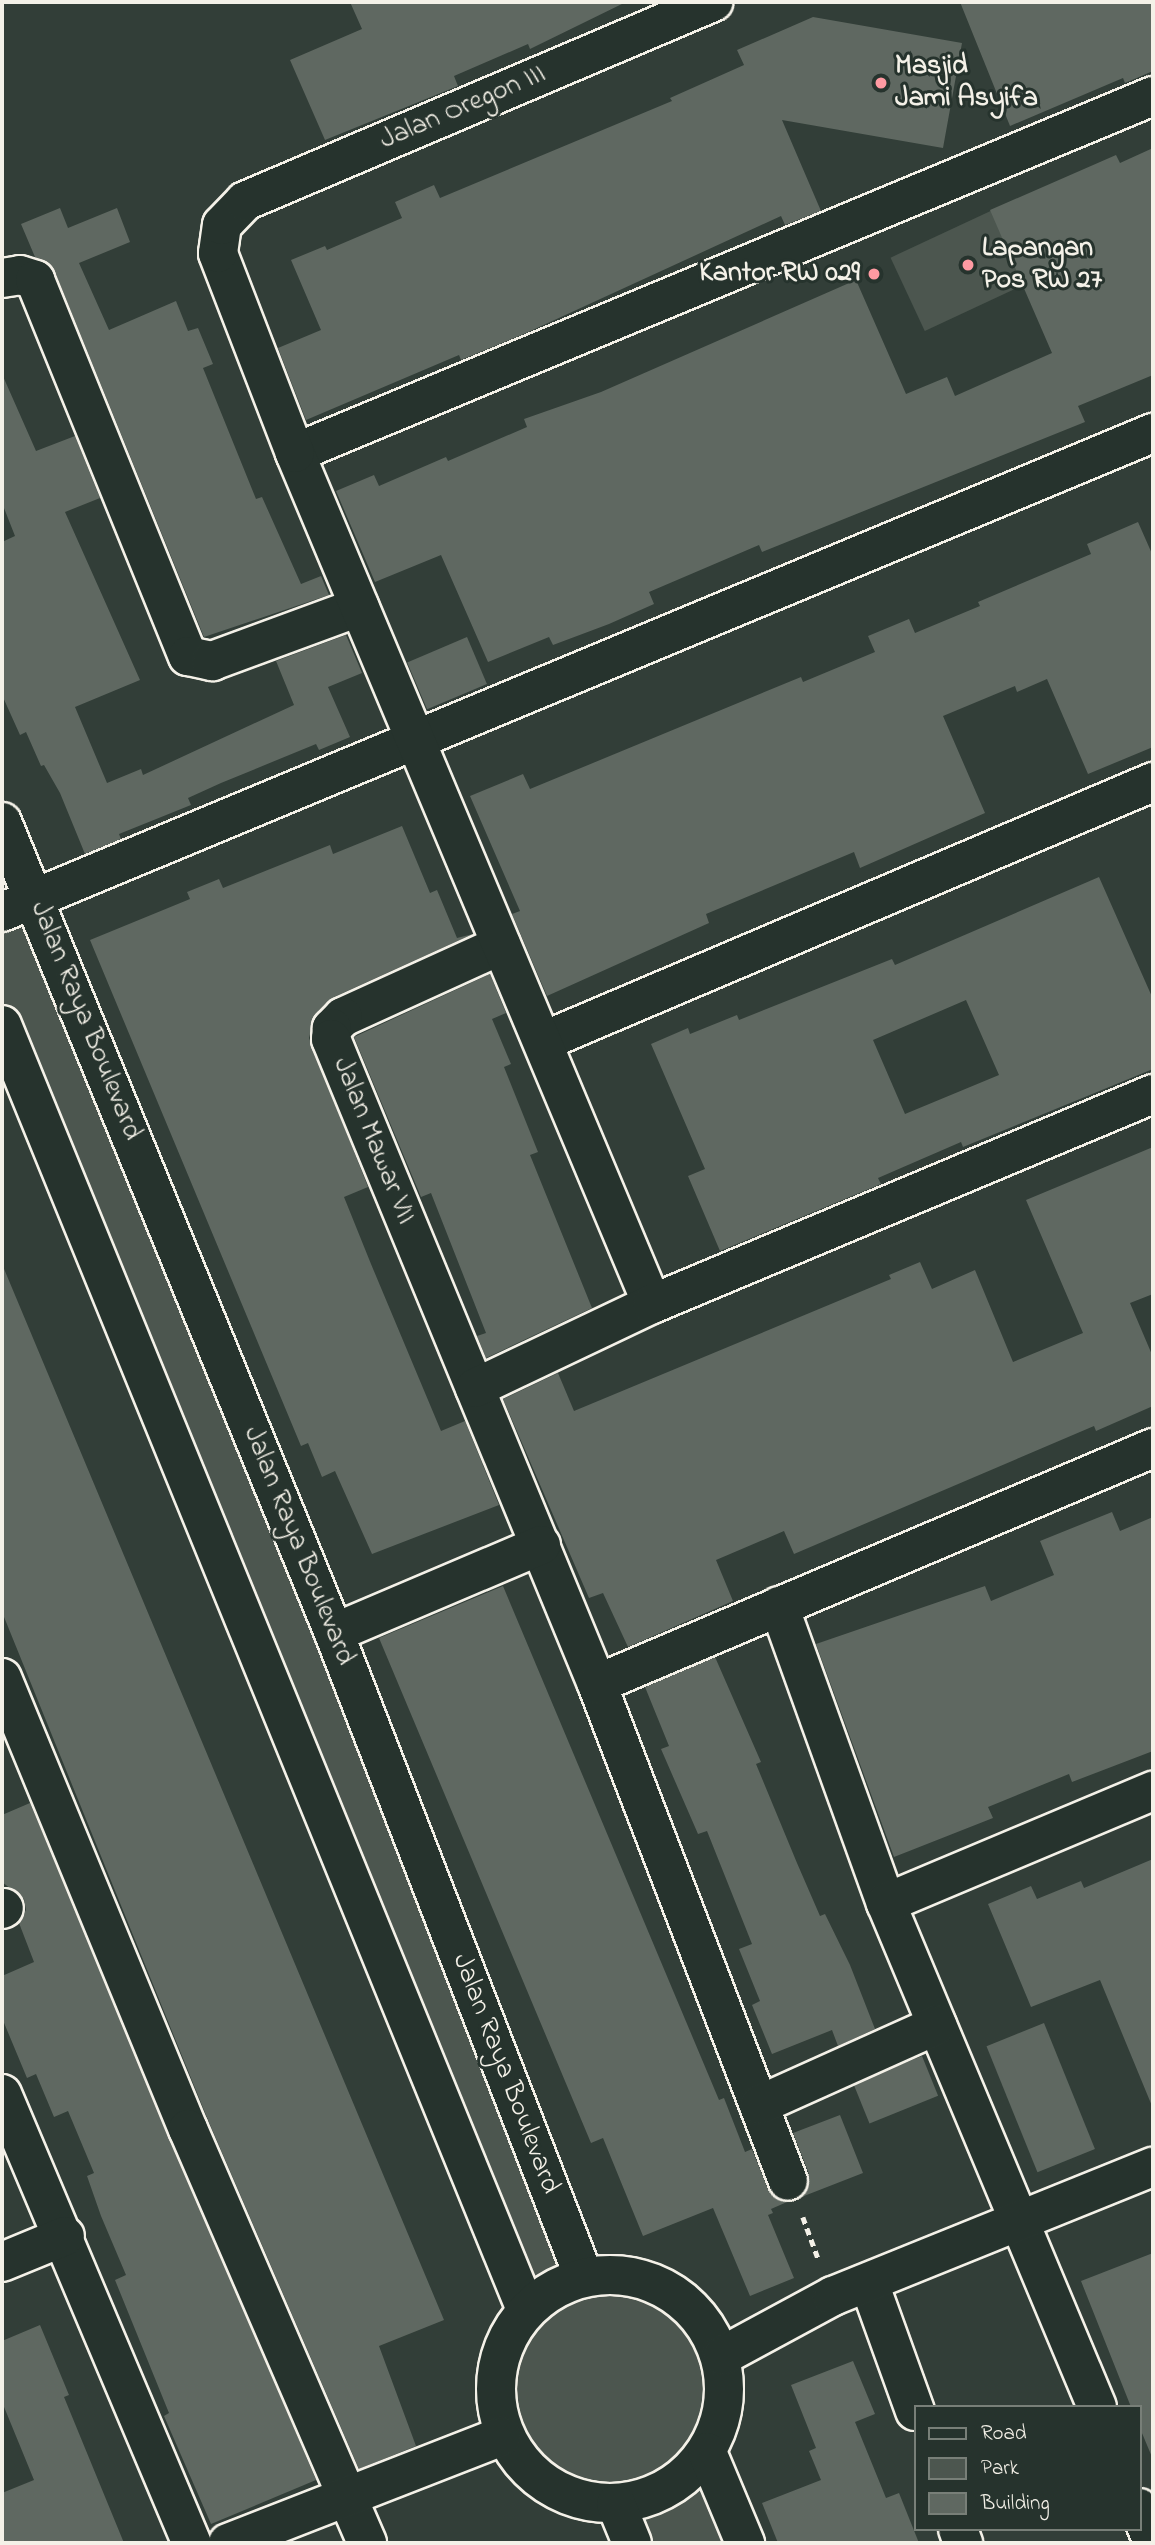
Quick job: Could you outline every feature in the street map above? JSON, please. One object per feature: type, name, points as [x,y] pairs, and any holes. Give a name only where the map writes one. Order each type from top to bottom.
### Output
[{"type":"street","name":"Jalan Oregon III","points":[[295,453],[218,253],[222,225],[245,201],[713,2]]},
{"type":"street","points":[[652,1304],[544,1041],[501,945],[295,453],[1153,96]]},
{"type":"street","points":[[2,278],[20,275],[35,281],[188,656],[212,661],[359,607]]},
{"type":"street","points":[[18,905],[414,738],[1153,433]]},
{"type":"street","points":[[544,1041],[1153,782]]},
{"type":"street","name":"Jalan Raya Boulevard","points":[[2,822],[18,905],[334,1633],[583,2275]]},
{"type":"street","name":"Jalan Mawar VII","points":[[475,1388],[331,1039],[332,1028],[343,1017],[501,945]]},
{"type":"street","points":[[2,1025],[525,2306]]},
{"type":"street","points":[[789,2180],[597,1684],[475,1388],[652,1304],[1153,1094]]},
{"type":"street","points":[[597,1684],[1153,1448]]},
{"type":"street","points":[[334,1633],[541,1545]]},
{"type":"street","points":[[779,1606],[886,1903],[1096,2405]]},
{"type":"street","points":[[2,1678],[367,2543]]},
{"type":"street","points":[[886,1903],[1153,1791]]},
{"type":"street","points":[[760,2105],[937,2025]]},
{"type":"street","points":[[2,2094],[65,2236],[192,2543]]},
{"type":"street","points":[[722,2357],[833,2296],[1153,2167]]},
{"type":"street","points":[[2,2262],[65,2236]]},
{"type":"street","points":[[583,2275],[641,2276],[692,2306],[722,2357],[725,2406],[707,2452],[668,2489],[616,2504],[570,2498],[530,2474],[502,2436],[494,2368],[525,2306],[583,2275]]},
{"type":"street","points":[[869,2283],[914,2408]]},
{"type":"street","points":[[228,2543],[347,2499],[502,2436]]},
{"type":"street","points":[[707,2452],[745,2543]]},
{"type":"street","points":[[616,2504],[632,2543]]},
{"type":"path","points":[[789,2180],[833,2296]]},
{"type":"green space","name":"Lapangan Pos RW 27","points":[[1012,201],[1046,274],[925,331],[891,258]]},
{"type":"green space","points":[[2,822],[583,2274],[641,2276],[692,2306],[722,2356],[725,2406],[707,2452],[745,2543],[632,2543],[616,2504],[570,2498],[530,2474],[502,2436],[494,2368],[525,2306],[2,1025]]},
{"type":"building","points":[[350,2],[626,2],[530,49],[528,44],[454,76],[458,86],[325,140],[290,60],[362,29]]},
{"type":"building","points":[[960,2],[1153,2],[1153,71],[1125,83],[1123,78],[1010,126]]},
{"type":"building","points":[[813,17],[962,43],[943,148],[782,120],[821,211],[785,225],[781,216],[524,334],[461,360],[459,355],[306,420],[278,348],[321,330],[291,260],[325,246],[327,250],[402,218],[395,202],[434,185],[440,198],[672,101],[670,98],[744,65],[737,50]]},
{"type":"building","points":[[1153,148],[1153,375],[1078,406],[1085,422],[762,552],[759,545],[649,592],[654,604],[609,624],[553,645],[549,637],[488,662],[441,555],[375,582],[336,491],[374,475],[379,486],[446,457],[448,461],[527,427],[524,419],[601,392],[856,280],[906,394],[947,377],[955,396],[1052,353],[990,210],[1116,155],[1120,163]]},
{"type":"building","points":[[60,208],[68,228],[117,208],[130,242],[79,263],[109,330],[176,301],[188,331],[198,328],[213,364],[203,368],[256,499],[262,497],[301,584],[321,576],[329,595],[204,637],[55,272],[35,257],[21,224]]},
{"type":"building","points":[[2,374],[36,451],[75,436],[100,498],[65,512],[140,680],[75,707],[107,783],[141,769],[143,775],[294,705],[276,661],[346,635],[362,673],[328,687],[350,737],[319,750],[316,744],[221,783],[188,798],[191,805],[119,834],[121,839],[85,854],[60,793],[44,765],[41,766],[26,732],[20,735],[2,695],[2,542],[15,536],[2,503]]},
{"type":"building","points":[[1138,522],[1153,556],[1153,747],[1088,774],[1047,679],[1017,692],[1015,686],[943,716],[985,813],[860,868],[854,852],[706,914],[709,923],[547,996],[512,914],[520,911],[470,796],[523,774],[530,789],[801,677],[803,682],[875,652],[868,636],[909,619],[915,633],[980,606],[978,602],[1091,554],[1087,544]]},
{"type":"building","points":[[467,637],[487,684],[427,709],[407,662]]},
{"type":"building","points":[[402,826],[430,893],[437,890],[457,938],[473,934],[334,997],[316,1013],[309,1038],[368,1187],[344,1197],[371,1264],[441,1431],[465,1421],[499,1505],[372,1554],[335,1471],[322,1477],[308,1443],[301,1446],[90,940],[190,899],[187,892],[219,879],[223,888],[330,845],[333,854]]},
{"type":"building","points":[[1099,877],[1153,999],[1153,1069],[963,1147],[961,1142],[878,1178],[881,1184],[720,1251],[688,1176],[705,1169],[651,1044],[688,1028],[690,1034],[737,1015],[739,1020],[892,959],[895,965]],"holes":[[[966,1000],[999,1075],[905,1114],[873,1040]]]},
{"type":"building","points":[[490,974],[506,1013],[492,1019],[511,1064],[504,1067],[538,1152],[530,1155],[592,1308],[486,1358],[477,1336],[486,1333],[431,1193],[421,1197],[354,1037]]},
{"type":"building","points":[[1153,1147],[1153,1294],[1130,1303],[1153,1357],[1153,1406],[1096,1431],[1094,1426],[794,1554],[784,1531],[716,1560],[733,1601],[628,1647],[603,1593],[589,1598],[503,1399],[558,1373],[574,1411],[891,1279],[889,1275],[920,1262],[932,1289],[975,1270],[1013,1362],[1083,1333],[1026,1200]]},
{"type":"building","points":[[2,1264],[444,2320],[379,2346],[416,2446],[359,2469],[208,2120],[2,1612]]},
{"type":"building","points":[[1112,1512],[1120,1531],[1153,1517],[1153,1751],[1072,1782],[1069,1774],[988,1807],[993,1818],[894,1857],[816,1644],[985,1586],[991,1601],[1054,1575],[1040,1541]]},
{"type":"building","points":[[503,1586],[719,2100],[724,2098],[745,2152],[752,2149],[768,2189],[787,2202],[771,2209],[773,2213],[768,2215],[794,2278],[750,2296],[713,2208],[643,2236],[603,2138],[591,2143],[379,1638]]},
{"type":"building","points":[[715,1657],[761,1762],[756,1764],[797,1863],[820,1916],[825,1914],[850,1965],[875,2029],[838,2046],[832,2030],[772,2054],[752,2005],[760,2001],[739,1949],[752,1944],[707,1831],[698,1834],[661,1749],[669,1746],[645,1687]]},
{"type":"building","points":[[30,1803],[316,2480],[211,2524],[164,2416],[169,2413],[115,2280],[126,2275],[87,2176],[94,2173],[68,2111],[54,2117],[36,2074],[27,2078],[2,2018],[2,1976],[34,1962],[19,1923],[26,1910],[24,1899],[2,1882],[2,1815]]},
{"type":"building","points":[[1153,1859],[1152,2106],[1100,1980],[1031,2007],[988,1904],[1031,1886],[1037,1899],[1081,1881],[1084,1888]]},
{"type":"building","points":[[1044,2023],[1095,2149],[1037,2172],[987,2046]]},
{"type":"building","points":[[922,2056],[938,2096],[869,2124],[853,2084]]},
{"type":"building","points":[[840,2115],[863,2173],[804,2196],[809,2174],[793,2133]]},
{"type":"building","points":[[1153,2253],[1153,2457],[1141,2431],[1141,2405],[1130,2405],[1081,2281]]},
{"type":"building","points":[[40,2325],[69,2395],[64,2397],[124,2543],[2,2543],[2,2493],[34,2480],[2,2402],[2,2341]]},
{"type":"building","points":[[853,2361],[875,2414],[855,2422],[886,2498],[899,2493],[919,2543],[778,2543],[762,2503],[821,2480],[809,2451],[816,2448],[791,2385]]},
{"type":"place","name":"Masjid Jami Asyifa","points":[[881,83]]},
{"type":"place","name":"Lapangan Pos RW 27","points":[[968,265]]},
{"type":"place","name":"Kantor RW 029","points":[[874,274]]}]
